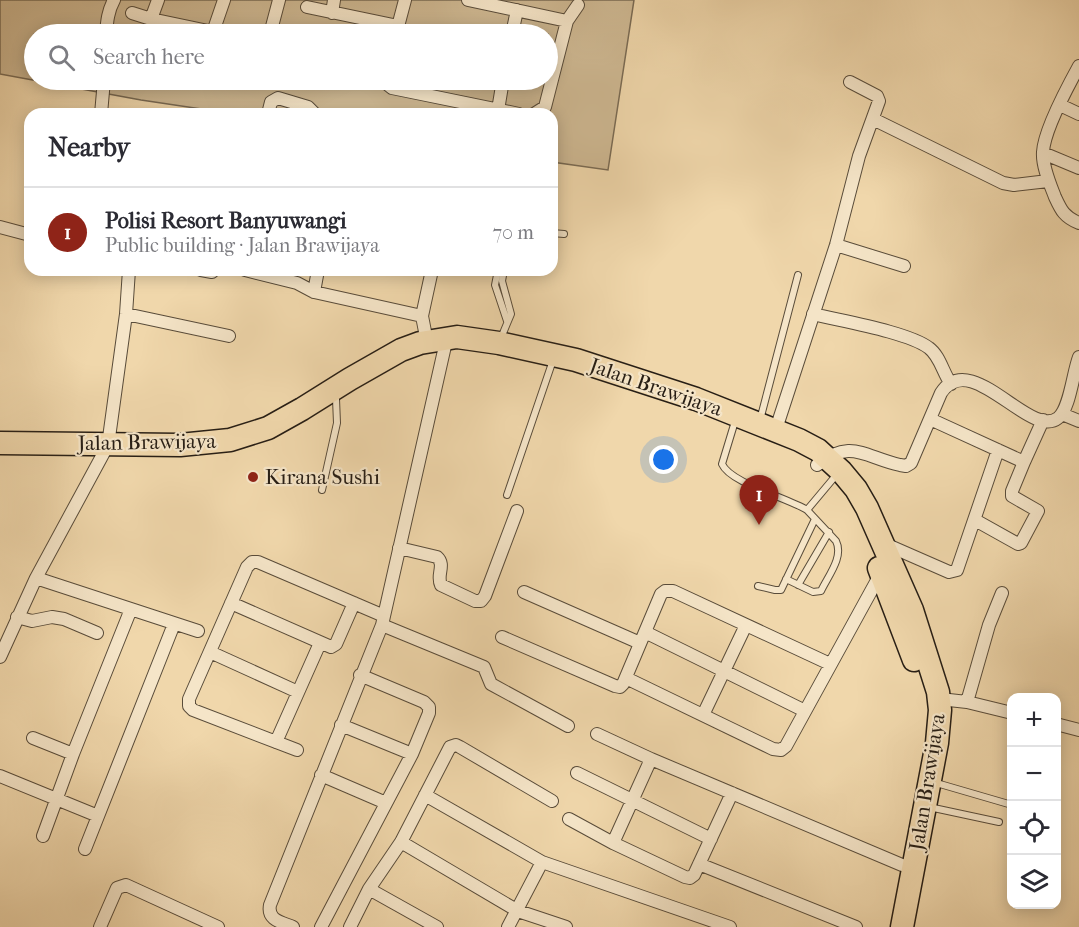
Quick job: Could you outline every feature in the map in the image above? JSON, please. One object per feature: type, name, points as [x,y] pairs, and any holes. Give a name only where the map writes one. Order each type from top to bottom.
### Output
[{"type":"highway","name":"Jalan Brawijaya","points":[[0,450],[106,450],[230,440],[267,428],[302,410],[401,350],[457,338],[499,343],[576,360],[696,399],[829,469],[856,489],[884,543],[912,610],[940,699],[939,727],[930,782],[902,927]]},
{"type":"highway","name":"Jalan Brawijaya","points":[[0,442],[188,455],[239,447],[282,430],[387,367],[436,344],[480,349],[551,366],[735,420],[768,426],[808,445],[829,469],[863,530],[914,660],[925,704],[923,750],[889,927]]},
{"type":"street","points":[[106,24],[114,0]]},
{"type":"street","points":[[151,19],[158,0]]},
{"type":"street","points":[[216,24],[224,0]]},
{"type":"street","points":[[399,24],[405,0]]},
{"type":"street","points":[[468,0],[567,21]]},
{"type":"street","points":[[272,24],[276,1]]},
{"type":"street","points":[[558,56],[567,21],[578,5]]},
{"type":"street","points":[[307,7],[333,6],[381,24]]},
{"type":"street","points":[[514,24],[517,10]]},
{"type":"street","points":[[132,13],[175,24]]},
{"type":"street","points":[[1079,66],[1060,105],[1042,153],[1048,181],[1062,212],[1069,219],[1079,223]]},
{"type":"street","points":[[768,426],[813,314],[836,245],[860,152],[879,97],[850,82]]},
{"type":"street","points":[[102,108],[103,90]]},
{"type":"street","points":[[398,90],[454,108]]},
{"type":"street","points":[[498,108],[501,90]]},
{"type":"street","points":[[543,108],[549,90]]},
{"type":"street","points":[[270,108],[271,102],[278,98],[309,108]]},
{"type":"street","points":[[1060,105],[1079,114]]},
{"type":"street","points":[[873,119],[1003,183],[1014,185],[1048,181]]},
{"type":"street","points":[[1042,153],[1079,168]]},
{"type":"street","points":[[0,228],[24,234]]},
{"type":"street","points":[[836,245],[904,266]]},
{"type":"street","points":[[0,657],[36,578],[106,450],[126,314],[129,276]]},
{"type":"street","points":[[269,276],[297,283],[314,292],[422,316]]},
{"type":"street","points":[[314,292],[317,276]]},
{"type":"street","points":[[293,927],[272,918],[269,909],[383,620],[399,548],[436,344],[422,316],[431,276]]},
{"type":"street","points":[[126,314],[229,336]]},
{"type":"street","points":[[813,314],[918,342],[930,349],[936,356],[951,384]]},
{"type":"street","points":[[829,469],[846,450],[857,451],[906,466],[915,459],[941,393],[951,384],[963,380],[973,381],[1032,416],[1043,420],[1056,420],[1074,392],[1079,357]]},
{"type":"street","points":[[1064,410],[1079,421]]},
{"type":"street","points":[[930,419],[1024,462]]},
{"type":"street","points":[[975,520],[1018,544],[1021,543],[1038,511],[1012,496],[1012,491],[1043,420]]},
{"type":"street","points":[[884,543],[949,572],[955,572],[959,567],[998,450]]},
{"type":"street","points":[[399,548],[437,557],[442,566],[439,578],[441,585],[475,601],[481,601],[485,596],[517,511]]},
{"type":"street","points":[[297,750],[191,708],[189,699],[247,567],[252,562],[258,562],[354,603],[383,620],[484,667],[491,684],[568,726]]},
{"type":"street","points":[[626,678],[777,750],[786,746],[880,573]]},
{"type":"street","points":[[36,578],[198,631]]},
{"type":"street","points":[[502,637],[615,686],[622,686],[661,594],[668,590],[830,664]]},
{"type":"street","points":[[524,592],[643,637],[724,671],[805,711]]},
{"type":"street","points":[[967,702],[989,625],[1002,593]]},
{"type":"street","points":[[231,603],[328,647],[335,646],[354,603]]},
{"type":"street","points":[[43,836],[72,754],[131,609]]},
{"type":"street","points":[[17,617],[32,621],[52,617],[64,619],[97,633]]},
{"type":"street","points":[[85,849],[174,624]]},
{"type":"street","points":[[703,715],[746,625]]},
{"type":"street","points":[[276,742],[320,643]]},
{"type":"street","points":[[210,652],[298,692]]},
{"type":"street","points":[[321,927],[412,754],[429,713],[429,707],[424,702],[360,675]]},
{"type":"street","points":[[940,699],[967,702],[1007,712]]},
{"type":"street","points":[[341,725],[412,754]]},
{"type":"street","points":[[1061,725],[1079,730]]},
{"type":"street","points":[[597,734],[902,865]]},
{"type":"street","points":[[33,738],[72,754]]},
{"type":"street","points":[[350,927],[369,889],[401,842],[448,750],[456,745],[552,801]]},
{"type":"street","points":[[613,843],[651,759]]},
{"type":"street","points":[[577,773],[711,839]]},
{"type":"street","points":[[321,775],[386,803]]},
{"type":"street","points":[[0,776],[99,816]]},
{"type":"street","points":[[569,819],[685,877],[692,877],[732,793]]},
{"type":"street","points":[[425,795],[542,862],[730,927]]},
{"type":"street","points":[[401,842],[518,910],[566,927]]},
{"type":"street","points":[[508,927],[542,862]]},
{"type":"street","points":[[699,864],[856,927]]},
{"type":"street","points":[[100,927],[117,888],[126,885],[218,927]]},
{"type":"street","points":[[369,889],[437,927]]},
{"type":"lane","points":[[558,234],[564,234]]},
{"type":"lane","points":[[768,426],[798,275]]},
{"type":"lane","points":[[497,276],[495,285],[507,321]]},
{"type":"lane","points":[[499,343],[511,314],[502,281],[503,276]]},
{"type":"lane","points":[[507,495],[551,366]]},
{"type":"lane","points":[[322,490],[337,423],[336,399]]},
{"type":"lane","points":[[735,420],[723,459],[725,470],[746,483],[798,504],[807,510],[829,532],[838,546],[839,556],[821,591],[813,592],[786,579]]},
{"type":"lane","points":[[807,510],[829,469]]},
{"type":"lane","points":[[758,586],[779,590],[814,519]]},
{"type":"lane","points":[[798,585],[829,532]]},
{"type":"lane","points":[[930,782],[1007,804]]},
{"type":"lane","points":[[926,806],[999,822]]},
{"type":"shaded area","points":[[0,0],[634,0],[608,170],[558,163],[558,108],[195,108],[87,90],[558,90],[558,24],[24,24],[24,78],[0,74]]},
{"type":"place","name":"Kirana Sushi","points":[[253,477]]},
{"type":"place","name":"Polisi Resort Banyuwangi","points":[[759,525]]}]
